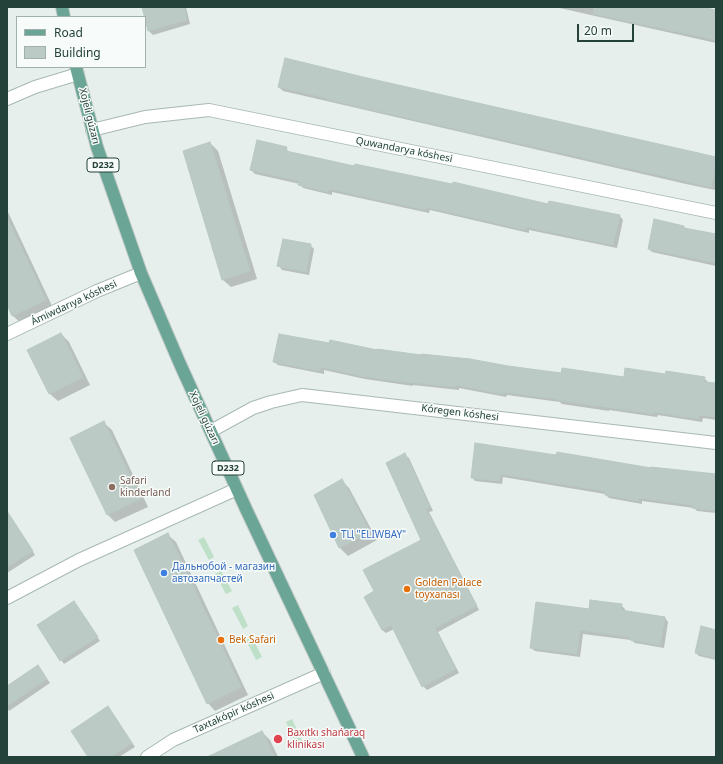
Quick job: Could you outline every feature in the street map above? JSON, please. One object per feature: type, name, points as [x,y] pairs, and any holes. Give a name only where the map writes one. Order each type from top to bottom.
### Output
[{"type":"main road","name":"Xojeli gúzarı","points":[[77,71],[96,148],[141,273],[180,364],[363,757]]},
{"type":"street","points":[[7,99],[77,71]]},
{"type":"street","name":"Quwandarya kóshesi","points":[[92,130],[145,116],[210,110],[716,213]]},
{"type":"street","name":"Ámiwdarıya kóshesi","points":[[7,334],[97,291],[141,273]]},
{"type":"street","name":"Kóregen kóshesi","points":[[211,431],[253,408],[302,395],[716,443]]},
{"type":"street","points":[[7,598],[78,560],[237,488]]},
{"type":"street","name":"Taxtakópir kóshesi","points":[[146,757],[173,740],[324,673]]},
{"type":"green space","points":[[204,537],[214,557],[209,560],[198,540]]},
{"type":"green space","points":[[221,571],[232,591],[226,594],[215,574]]},
{"type":"green space","points":[[238,605],[248,626],[243,629],[232,608]]},
{"type":"green space","points":[[252,637],[262,657],[256,660],[246,640]]},
{"type":"green space","points":[[292,719],[304,745],[298,748],[286,722]]},
{"type":"building","points":[[142,7],[184,7],[187,20],[148,31],[146,16],[144,16]]},
{"type":"building","points":[[594,7],[701,7],[716,10],[716,40],[593,14]]},
{"type":"building","points":[[285,58],[716,157],[716,166],[711,187],[278,87]]},
{"type":"building","points":[[257,140],[287,147],[286,151],[354,166],[355,164],[452,184],[453,182],[548,204],[549,201],[620,215],[613,245],[526,227],[525,230],[426,207],[426,210],[329,189],[328,192],[298,185],[299,181],[250,170]]},
{"type":"building","points":[[210,142],[250,271],[222,280],[183,151]]},
{"type":"building","points":[[7,217],[46,300],[12,316],[7,305]]},
{"type":"building","points":[[654,219],[684,226],[684,228],[716,234],[716,263],[648,249]]},
{"type":"building","points":[[283,239],[311,244],[306,272],[277,266]]},
{"type":"building","points":[[61,333],[83,377],[49,394],[27,350]]},
{"type":"building","points":[[279,334],[329,343],[330,340],[377,350],[470,359],[561,373],[562,368],[624,377],[625,368],[665,374],[666,371],[705,377],[704,382],[716,383],[716,417],[699,415],[699,419],[654,412],[654,414],[557,399],[503,392],[503,394],[456,385],[455,387],[409,383],[361,376],[321,367],[320,371],[273,362]]},
{"type":"building","points":[[104,421],[141,499],[107,515],[70,438]]},
{"type":"building","points":[[475,443],[556,455],[557,452],[651,468],[716,474],[716,511],[692,508],[693,505],[639,498],[638,501],[605,495],[605,491],[500,474],[499,481],[471,478]]},
{"type":"building","points":[[405,453],[430,507],[426,509],[477,606],[435,628],[456,669],[422,687],[391,625],[382,630],[364,597],[374,591],[363,570],[421,540],[386,463]]},
{"type":"building","points":[[342,479],[370,532],[339,548],[314,495]]},
{"type":"building","points":[[7,511],[33,551],[7,567]]},
{"type":"building","points":[[168,533],[241,687],[207,704],[134,550]]},
{"type":"building","points":[[590,600],[622,604],[621,610],[665,617],[660,645],[630,640],[630,637],[580,630],[577,654],[530,648],[536,602],[589,609]]},
{"type":"building","points":[[74,601],[98,637],[60,661],[37,625]]},
{"type":"building","points":[[701,626],[716,630],[716,658],[695,653]]},
{"type":"building","points":[[38,665],[47,679],[7,706],[7,686]]},
{"type":"building","points":[[108,706],[132,743],[110,757],[88,757],[71,731]]},
{"type":"building","points":[[262,731],[275,757],[207,757]]},
{"type":"place","name":"Safari kinderland","points":[[112,487]]},
{"type":"place","name":"ТЦ \"ELIWBAY\"","points":[[333,535]]},
{"type":"place","name":"Дальнобой - магазин автозапчастей","points":[[164,573]]},
{"type":"place","name":"Golden Palace toyxanası","points":[[407,589]]},
{"type":"place","name":"Bek Safari","points":[[221,640]]},
{"type":"place","name":"Baxıtkı shańaraq klinikası","points":[[278,739]]}]
